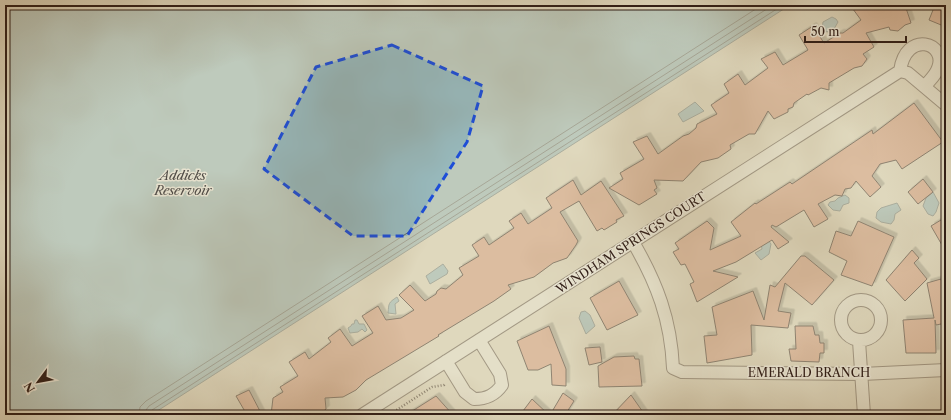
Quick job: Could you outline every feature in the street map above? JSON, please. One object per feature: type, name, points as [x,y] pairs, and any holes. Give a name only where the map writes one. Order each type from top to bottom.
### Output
[{"type":"street","points":[[925,86],[938,70],[940,63],[939,57],[932,47],[926,44],[919,44],[913,46],[903,57],[900,71],[908,73],[946,105]]},
{"type":"street","name":"WINDHAM SPRINGS COURT","points":[[362,415],[449,366],[479,340],[900,71]]},
{"type":"street","name":"EMERALD BRANCH","points":[[633,242],[647,267],[663,306],[672,344],[673,368],[682,372],[862,374],[946,370]]},
{"type":"street","points":[[449,366],[465,392],[474,399],[484,399],[498,391],[502,385],[500,374],[479,340]]},
{"type":"street","points":[[859,341],[864,415]]},
{"type":"path","points":[[389,415],[432,387],[444,385],[449,366]]},
{"type":"highlighted area","points":[[392,45],[483,86],[467,142],[407,236],[353,236],[264,169],[316,67]]},
{"type":"water","name":"Addicks Reservoir","points":[[5,5],[790,5],[151,415],[5,415]]},
{"type":"water","points":[[832,17],[838,22],[834,29],[827,32],[822,29],[823,22]]},
{"type":"water","points":[[695,102],[704,111],[683,122],[678,114]]},
{"type":"water","points":[[933,192],[939,203],[933,216],[928,214],[923,206],[926,198]]},
{"type":"water","points":[[845,195],[849,198],[849,203],[843,205],[840,211],[833,210],[828,205],[830,202],[835,201]]},
{"type":"water","points":[[897,203],[901,210],[895,214],[894,220],[891,224],[881,222],[876,218],[877,212],[881,208]]},
{"type":"water","points":[[768,240],[771,244],[769,254],[761,260],[755,253],[762,249],[761,244]]},
{"type":"water","points":[[443,264],[448,271],[447,274],[430,284],[426,276]]},
{"type":"water","points":[[397,297],[399,301],[395,304],[396,314],[388,313],[390,304]]},
{"type":"water","points":[[585,311],[590,315],[595,326],[586,334],[579,318],[581,312]]},
{"type":"water","points":[[355,320],[357,320],[359,324],[364,324],[367,330],[365,332],[362,329],[358,332],[350,333],[348,328],[354,324]]},
{"type":"building","points":[[850,5],[905,5],[911,23],[905,25],[898,31],[890,30],[889,27],[866,33],[874,47],[863,54],[867,59],[862,66],[854,68],[829,83],[829,90],[821,88],[808,95],[807,94],[794,103],[793,107],[788,109],[788,112],[774,119],[768,111],[755,134],[749,134],[730,145],[731,149],[718,158],[701,162],[683,181],[654,180],[657,188],[654,190],[657,194],[639,205],[609,188],[623,179],[620,173],[644,159],[633,142],[647,136],[658,154],[683,136],[689,134],[696,128],[697,124],[717,114],[711,105],[729,93],[724,84],[738,74],[745,85],[768,68],[761,59],[775,52],[783,65],[808,50],[799,35],[813,26],[824,43],[840,33],[843,33],[861,20]]},
{"type":"building","points":[[935,5],[946,5],[946,27],[929,20]]},
{"type":"building","points":[[914,103],[943,142],[902,169],[896,160],[880,164],[872,176],[881,187],[870,197],[856,181],[851,188],[845,189],[842,196],[835,195],[818,204],[828,219],[814,227],[804,210],[776,227],[772,225],[771,227],[789,242],[778,249],[772,240],[736,262],[713,271],[738,277],[697,302],[690,284],[694,282],[685,264],[681,265],[673,252],[679,249],[675,243],[707,221],[714,228],[710,250],[741,236],[731,222],[755,203],[756,204],[790,182],[792,184],[872,130],[873,134]]},
{"type":"building","points":[[923,179],[933,192],[918,204],[908,192]]},
{"type":"building","points":[[573,180],[581,195],[601,181],[624,216],[616,220],[617,222],[604,230],[602,228],[597,231],[579,201],[560,212],[578,241],[567,258],[553,263],[534,277],[508,285],[511,289],[494,301],[366,380],[356,390],[343,397],[325,398],[326,409],[319,415],[271,415],[273,398],[283,392],[280,387],[298,376],[289,362],[305,352],[309,359],[331,342],[328,338],[340,329],[352,346],[373,333],[362,316],[378,306],[386,320],[401,318],[414,310],[399,295],[410,285],[425,301],[436,294],[441,288],[446,289],[463,275],[459,268],[479,256],[472,245],[484,237],[489,245],[514,228],[509,221],[521,213],[528,224],[552,208],[546,198]]},
{"type":"building","points":[[946,217],[946,252],[931,226]]},
{"type":"building","points":[[858,221],[894,237],[872,286],[841,275],[847,261],[829,252],[836,231],[851,236]]},
{"type":"building","points":[[912,250],[919,258],[914,263],[927,279],[905,301],[886,280]]},
{"type":"building","points":[[801,256],[805,256],[834,280],[812,305],[785,283],[778,311],[791,313],[788,328],[751,325],[752,355],[707,363],[704,336],[717,335],[712,307],[753,291],[764,320],[770,285],[775,287]]},
{"type":"building","points":[[941,279],[946,302],[946,323],[936,325],[935,320],[936,353],[906,353],[903,320],[934,318],[927,283]]},
{"type":"building","points":[[619,281],[638,315],[607,330],[590,298]]},
{"type":"building","points":[[549,326],[566,369],[566,386],[552,385],[551,364],[538,370],[528,370],[517,341]]},
{"type":"building","points":[[795,326],[813,326],[815,335],[819,335],[820,343],[824,343],[824,353],[820,353],[819,362],[791,361],[789,349],[796,349]]},
{"type":"building","points":[[600,347],[602,362],[589,365],[585,348]]},
{"type":"building","points":[[634,356],[635,359],[639,359],[642,386],[599,387],[598,366],[614,357]]},
{"type":"building","points":[[249,390],[262,415],[247,415],[236,396]]},
{"type":"building","points":[[563,393],[574,401],[565,415],[550,415]]},
{"type":"building","points":[[631,395],[645,415],[612,415]]},
{"type":"building","points":[[436,396],[453,415],[406,415]]},
{"type":"building","points":[[532,399],[549,415],[520,415]]}]
